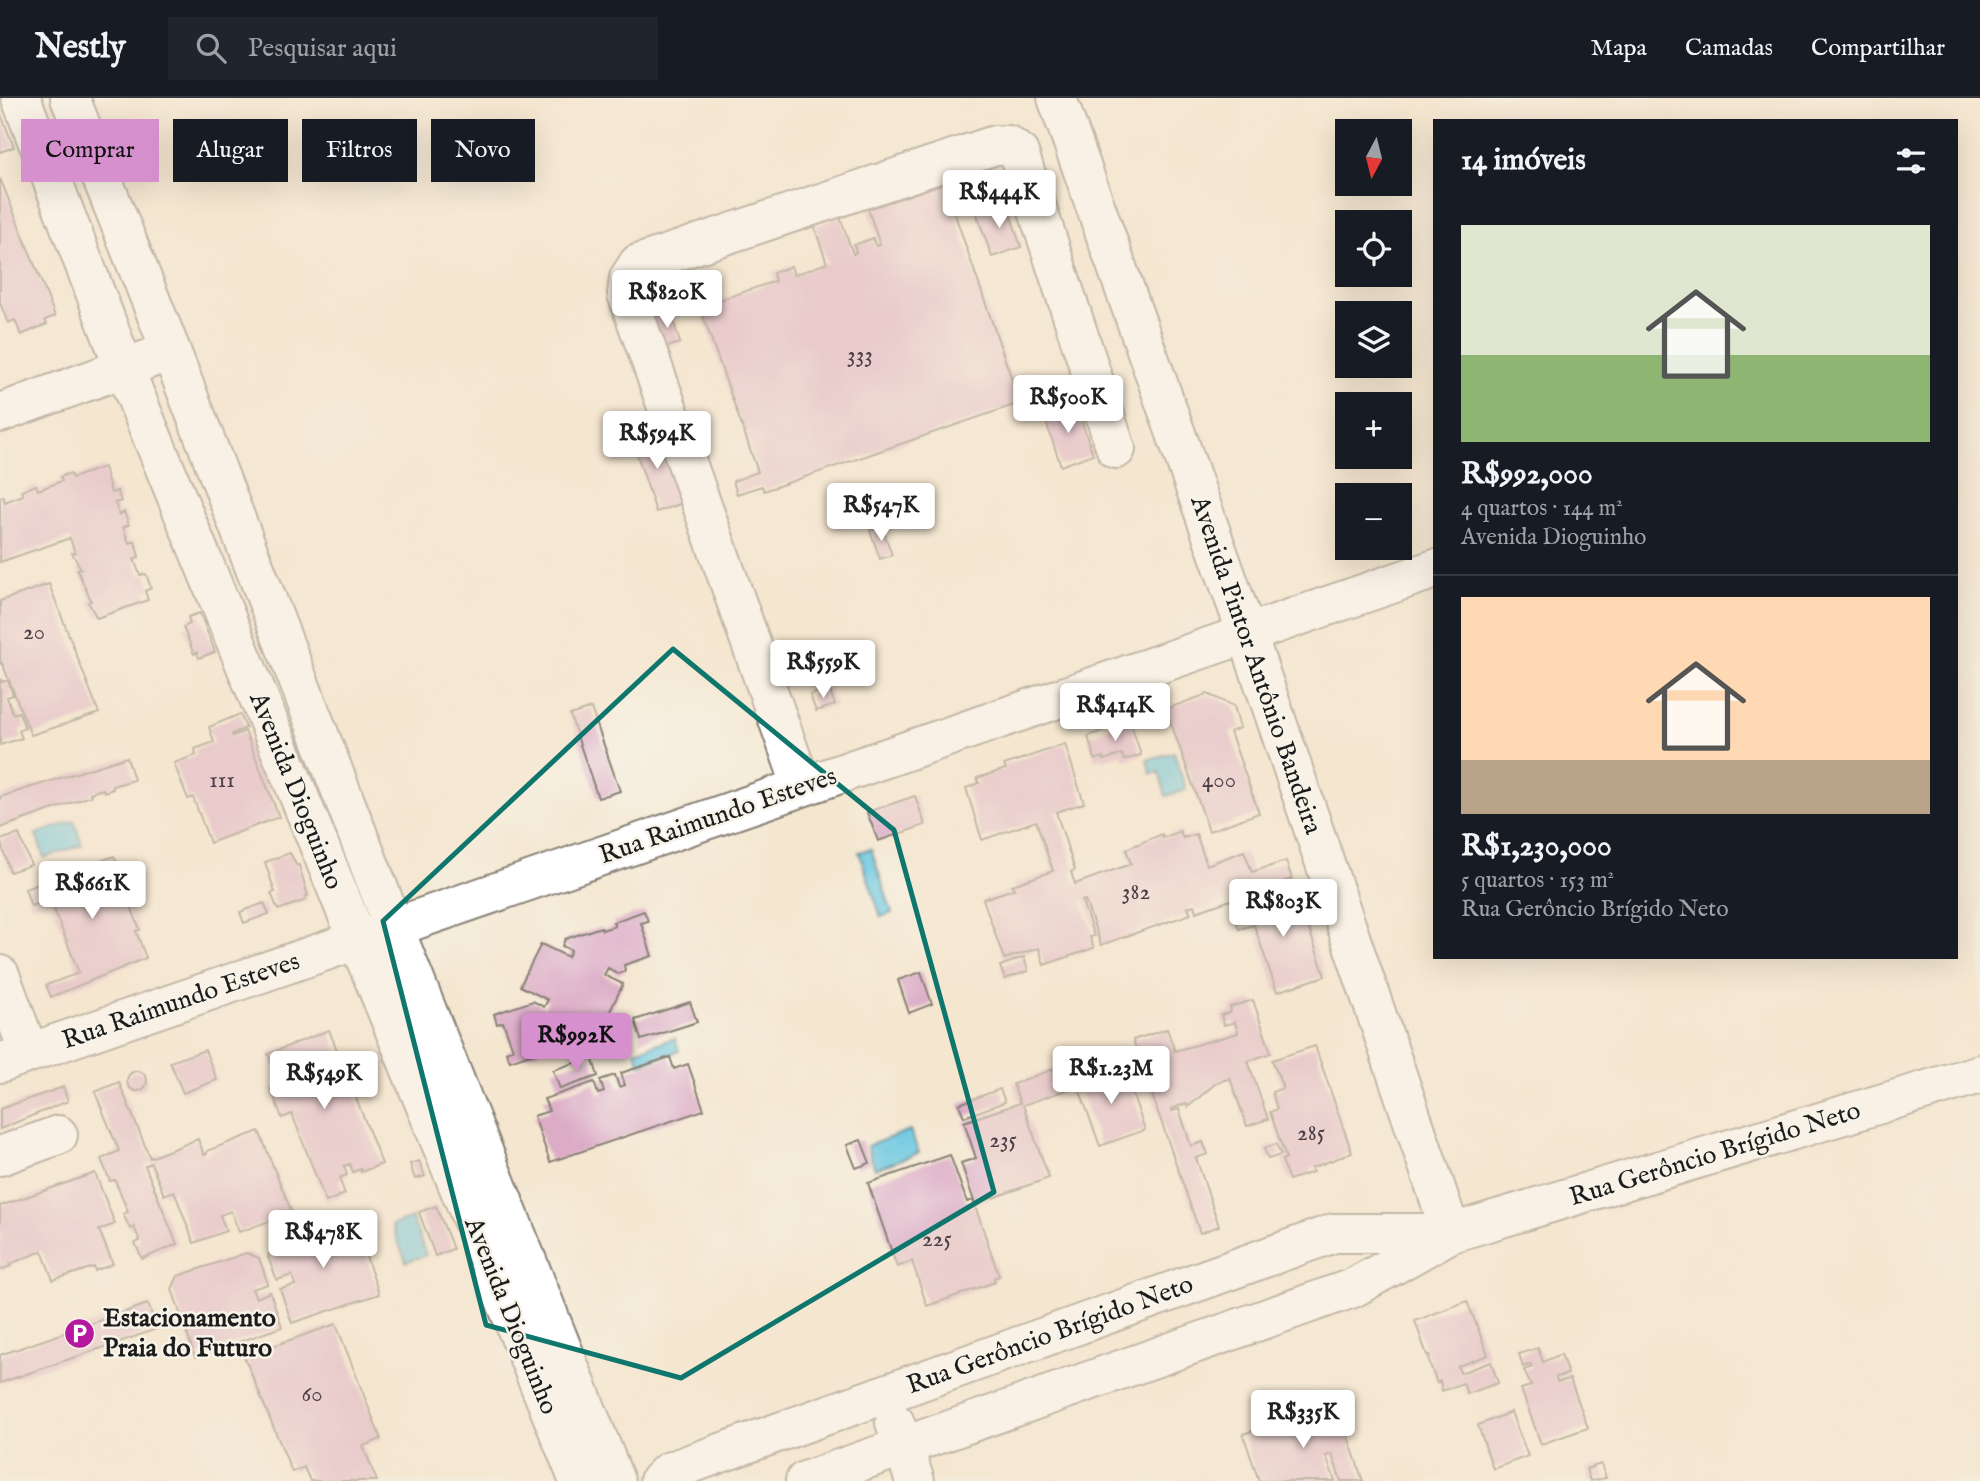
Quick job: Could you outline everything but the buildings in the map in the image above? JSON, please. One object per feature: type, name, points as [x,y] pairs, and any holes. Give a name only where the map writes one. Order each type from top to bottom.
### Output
[{"type":"street","name":"Avenida Dioguinho","points":[[21,98],[124,368],[579,1481]]},
{"type":"street","name":"Avenida Dioguinho","points":[[70,98],[394,928],[615,1481]]},
{"type":"street","name":"Avenida Pintor Antônio Bandeira","points":[[1057,98],[1247,634],[1451,1233]]},
{"type":"street","points":[[802,787],[627,294],[629,278],[638,264],[995,145],[1008,145],[1019,153],[1116,449]]},
{"type":"street","points":[[0,412],[171,351]]},
{"type":"street","name":"Rua Raimundo Esteves","points":[[15,1058],[1433,570]]},
{"type":"street","points":[[0,975],[15,1058]]},
{"type":"street","name":"Rua Gerôncio Brígido Neto","points":[[804,1481],[909,1464],[1353,1288],[1451,1233],[1980,1074]]},
{"type":"street","points":[[0,1156],[58,1135]]},
{"type":"street","name":"Rua Gerôncio Brígido Neto","points":[[659,1481],[668,1472],[1334,1233],[1451,1233]]},
{"type":"street","points":[[885,1394],[909,1464]]},
{"type":"highlighted area","points":[[673,649],[894,830],[994,1192],[681,1378],[486,1325],[383,921]]},
{"type":"water","points":[[1174,752],[1186,790],[1166,796],[1159,772],[1151,774],[1147,760]]},
{"type":"water","points":[[74,821],[82,845],[44,858],[36,834]]},
{"type":"water","points":[[871,849],[892,913],[881,917],[859,852]]},
{"type":"water","points":[[675,1038],[679,1051],[640,1064],[635,1051]]},
{"type":"water","points":[[910,1130],[919,1153],[875,1169],[867,1146]]},
{"type":"water","points":[[412,1218],[426,1255],[406,1262],[392,1225]]},
{"type":"place","name":"Estacionamento Praia do Futuro","points":[[80,1333]]}]
